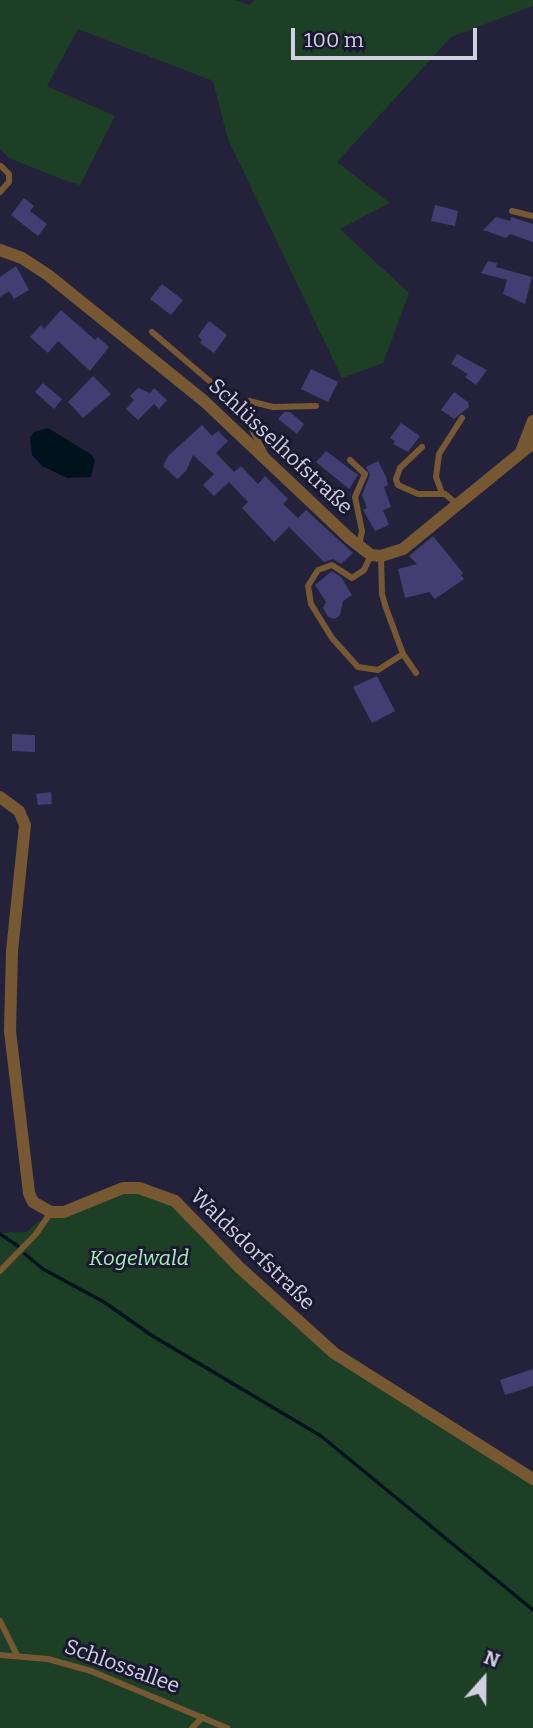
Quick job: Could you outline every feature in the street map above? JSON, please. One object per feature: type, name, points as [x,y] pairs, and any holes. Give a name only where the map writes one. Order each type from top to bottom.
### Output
[{"type":"street","name":"Schlüsselhofstraße","points":[[0,250],[22,258],[48,275],[204,401],[359,547],[376,556]]},
{"type":"street","points":[[521,452],[533,421]]},
{"type":"street","points":[[376,556],[402,549],[533,443]]},
{"type":"street","points":[[0,797],[19,811],[25,825],[12,951],[10,1031],[29,1193],[33,1202],[51,1212]]},
{"type":"street","name":"Waldsdorfstraße","points":[[51,1212],[64,1212],[123,1188],[139,1188],[175,1201],[239,1266],[334,1353],[533,1479]]},
{"type":"lane","points":[[0,191],[9,182],[9,174],[1,166]]},
{"type":"lane","points":[[512,211],[533,216]]},
{"type":"lane","points":[[152,332],[240,407],[261,444],[265,458]]},
{"type":"lane","points":[[240,407],[249,401],[273,407],[316,406]]},
{"type":"lane","points":[[442,493],[436,477],[439,454],[462,418]]},
{"type":"lane","points":[[422,447],[400,468],[396,479],[398,485],[408,492],[442,493],[450,496],[457,504]]},
{"type":"lane","points":[[350,460],[365,477],[355,497],[362,531],[359,547]]},
{"type":"lane","points":[[376,556],[382,594],[402,654],[416,673]]},
{"type":"lane","points":[[376,556],[357,576],[348,576],[332,565],[318,570],[308,586],[308,594],[332,638],[358,667],[377,670],[402,654]]},
{"type":"lane","points":[[0,1271],[36,1234],[51,1212]]},
{"type":"lane","points":[[0,1621],[17,1655]]},
{"type":"lane","name":"Schlossallee","points":[[0,1655],[48,1659],[91,1671],[227,1728]]},
{"type":"lane","points":[[192,1728],[203,1717]]},
{"type":"green space","points":[[0,0],[235,0],[250,5],[254,0],[533,0],[533,6],[451,37],[337,162],[390,203],[340,229],[409,293],[383,363],[342,378],[228,139],[213,81],[78,29],[47,86],[115,116],[80,185],[69,182],[9,158],[0,149]]},
{"type":"green space","name":"Kogelwald","points":[[124,1190],[138,1191],[171,1204],[269,1302],[533,1481],[533,1728],[0,1728],[0,1233],[27,1232],[37,1222]]},
{"type":"water","points":[[48,428],[92,455],[95,461],[91,477],[67,478],[42,466],[32,455],[30,438],[34,432]]},
{"type":"building","points":[[24,198],[34,206],[30,211],[47,224],[38,236],[11,215]]},
{"type":"building","points":[[435,205],[458,211],[455,226],[431,221]]},
{"type":"building","points":[[496,217],[510,221],[511,217],[533,224],[533,242],[510,234],[506,238],[483,230]]},
{"type":"building","points":[[488,261],[497,263],[496,267],[532,277],[525,304],[503,294],[507,280],[481,273]]},
{"type":"building","points":[[16,266],[29,290],[14,299],[9,291],[0,297],[0,277]]},
{"type":"building","points":[[162,284],[183,300],[171,315],[150,299]]},
{"type":"building","points":[[61,310],[95,340],[98,337],[109,347],[90,371],[58,341],[48,353],[30,337],[41,325],[44,329]]},
{"type":"building","points":[[209,321],[227,335],[214,353],[200,343],[202,340],[198,336]]},
{"type":"building","points":[[457,354],[487,370],[476,385],[465,377],[468,374],[451,364]]},
{"type":"building","points":[[311,369],[338,382],[328,402],[301,389]]},
{"type":"building","points":[[93,376],[111,394],[83,418],[68,402]]},
{"type":"building","points":[[43,383],[62,399],[54,409],[35,392]]},
{"type":"building","points":[[138,388],[150,393],[154,388],[167,400],[159,409],[154,404],[138,420],[126,409],[134,400],[130,396]]},
{"type":"building","points":[[454,392],[468,402],[469,407],[454,419],[441,410]]},
{"type":"building","points":[[284,412],[290,412],[304,424],[297,434],[278,419]]},
{"type":"building","points":[[401,423],[420,436],[408,452],[393,444],[395,441],[390,438]]},
{"type":"building","points":[[202,425],[212,436],[218,431],[228,441],[216,453],[234,472],[241,466],[258,484],[265,476],[288,499],[283,504],[298,518],[306,510],[353,553],[341,564],[333,559],[324,562],[289,527],[274,542],[242,508],[248,502],[229,482],[214,496],[203,485],[214,474],[193,455],[186,471],[177,479],[163,466],[168,456]]},
{"type":"building","points":[[326,451],[358,475],[349,489],[316,462]]},
{"type":"building","points":[[378,461],[386,477],[388,485],[384,487],[391,507],[383,510],[389,525],[375,531],[363,510],[367,508],[362,495],[370,475],[366,467]]},
{"type":"building","points":[[433,536],[463,573],[461,575],[464,579],[435,599],[429,592],[405,598],[398,569],[417,564],[409,556]]},
{"type":"building","points":[[332,571],[341,577],[352,595],[343,601],[340,615],[335,619],[328,617],[323,608],[326,602],[315,585]]},
{"type":"building","points":[[377,676],[395,711],[372,723],[353,687]]},
{"type":"building","points":[[12,734],[35,735],[35,752],[12,751]]},
{"type":"building","points":[[51,792],[52,804],[38,805],[36,794]]},
{"type":"building","points":[[533,1369],[533,1386],[505,1395],[500,1380]]},
{"type":"waterway","points":[[0,1234],[18,1246]]},
{"type":"waterway","points":[[25,1254],[43,1269],[104,1302],[151,1335],[321,1436],[533,1610]]}]
